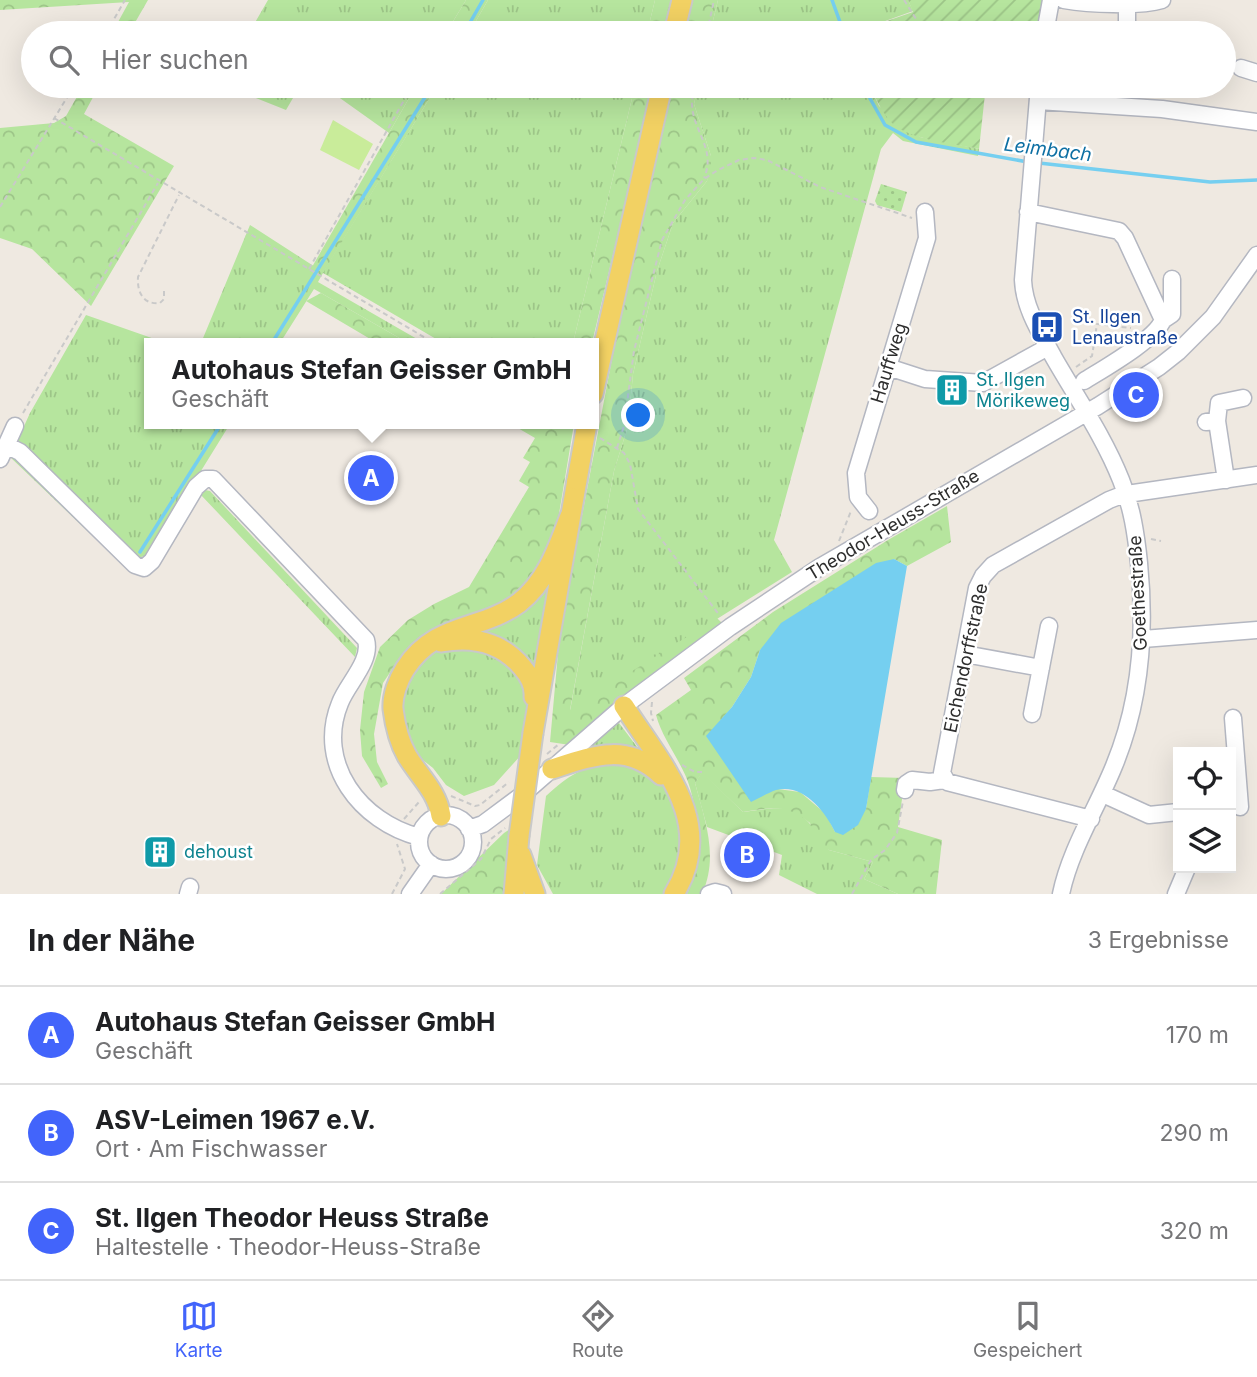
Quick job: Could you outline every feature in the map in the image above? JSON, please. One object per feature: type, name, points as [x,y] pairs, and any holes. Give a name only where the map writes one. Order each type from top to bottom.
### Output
[{"type":"main road","points":[[677,21],[682,0]]},
{"type":"main road","points":[[599,367],[659,98]]},
{"type":"main road","points":[[514,894],[515,836],[570,516],[577,480],[592,430]]},
{"type":"main road","points":[[441,816],[436,798],[407,755],[396,728],[393,706],[399,678],[418,650],[448,632],[518,603],[538,584],[554,559],[570,516]]},
{"type":"main road","points":[[418,650],[440,642],[461,639],[484,641],[500,647],[528,674],[535,690],[533,733]]},
{"type":"main road","points":[[624,706],[680,793],[687,812],[691,840],[687,870],[674,894]]},
{"type":"main road","points":[[552,769],[587,758],[619,754],[648,762],[680,793]]},
{"type":"main road","points":[[515,836],[536,894]]},
{"type":"street","points":[[1047,21],[1051,0]]},
{"type":"street","points":[[1064,0],[1083,3],[1150,3],[1162,0]]},
{"type":"street","points":[[1126,3],[1127,21]]},
{"type":"street","name":"Goethestraße","points":[[1038,98],[1023,288],[1028,307],[1048,347],[1116,469],[1127,494],[1136,537],[1143,639],[1140,671],[1128,724],[1103,794],[1070,865],[1061,894]]},
{"type":"street","points":[[1077,98],[1257,122]]},
{"type":"street","points":[[1028,212],[1119,231],[1125,238],[1163,320]]},
{"type":"street","name":"Hauffweg","points":[[858,497],[856,473],[927,238],[926,217]]},
{"type":"street","name":"Theodor-Heuss-Straße","points":[[469,829],[482,824],[522,794],[624,706],[730,627],[820,567],[1086,414],[1159,367],[1178,352],[1220,309],[1257,255]]},
{"type":"street","points":[[1080,374],[1147,338],[1160,328],[1163,320],[1172,314],[1172,279]]},
{"type":"street","points":[[888,368],[925,379],[984,383],[1048,347]]},
{"type":"street","points":[[1226,480],[1212,422],[1219,403],[1243,398]]},
{"type":"street","points":[[15,426],[3,452],[20,452],[135,565],[144,568],[152,562],[196,487],[205,478],[213,479],[220,485],[366,640],[367,648],[362,664],[338,705],[334,746],[338,769],[351,794],[368,811],[387,826],[419,837]]},
{"type":"street","name":"Eichendorffstraße","points":[[944,780],[943,773],[977,588],[988,570],[1086,513],[1127,494],[1257,475]]},
{"type":"street","points":[[858,497],[869,511]]},
{"type":"street","points":[[1032,714],[1049,626]]},
{"type":"street","points":[[1143,639],[1257,630]]},
{"type":"street","points":[[965,654],[1041,668]]},
{"type":"street","points":[[1233,718],[1234,747]]},
{"type":"street","points":[[905,790],[907,783],[912,780],[944,780],[1091,819]]},
{"type":"street","points":[[1103,794],[1149,815],[1173,813]]},
{"type":"street","points":[[1236,808],[1257,806]]},
{"type":"street","points":[[441,816],[457,818],[469,829],[472,846],[464,862],[447,869],[430,864],[420,849],[419,837],[427,823],[441,816]]},
{"type":"street","points":[[410,894],[430,864]]},
{"type":"street","points":[[1176,894],[1185,873]]},
{"type":"street","points":[[709,894],[723,894]]},
{"type":"path","points":[[113,21],[125,0]]},
{"type":"path","points":[[710,21],[714,0]]},
{"type":"path","points":[[904,0],[917,21]]},
{"type":"path","points":[[0,207],[66,98]]},
{"type":"path","points":[[310,271],[405,98]]},
{"type":"path","points":[[692,98],[691,104],[708,158],[704,179]]},
{"type":"path","points":[[54,118],[425,338]]},
{"type":"path","points":[[617,448],[624,426],[634,351],[662,240],[685,200],[704,179],[739,160],[767,160],[820,187],[875,207],[926,217]]},
{"type":"path","points":[[15,426],[159,182]]},
{"type":"path","points":[[164,291],[164,299],[160,303],[146,301],[140,296],[137,287],[138,277],[180,194]]},
{"type":"path","points":[[1080,374],[1092,356],[1097,324],[1131,328]]},
{"type":"path","points":[[1125,405],[1140,398],[1160,382]]},
{"type":"path","points":[[592,430],[624,453],[630,464],[638,509],[724,620]]},
{"type":"path","points":[[837,545],[858,497]]},
{"type":"path","points":[[640,730],[654,722],[650,708],[653,699]]},
{"type":"path","points":[[852,894],[871,860],[884,850],[897,833],[905,790]]},
{"type":"path","points":[[440,894],[481,859],[491,839],[515,836]]},
{"type":"green space","points":[[0,0],[148,0],[136,21],[119,21],[129,2],[0,10]]},
{"type":"green space","points":[[268,0],[466,0],[453,21],[256,21]]},
{"type":"green space","points":[[466,0],[488,0],[476,21],[453,21]]},
{"type":"green space","points":[[488,0],[655,0],[650,21],[476,21]]},
{"type":"green space","points":[[655,0],[674,0],[669,21],[650,21]]},
{"type":"green space","points":[[693,0],[718,0],[713,21],[688,21]]},
{"type":"green space","points":[[718,0],[908,0],[913,11],[885,21],[713,21]]},
{"type":"green space","points":[[908,0],[1045,0],[1042,21],[887,21],[913,12]]},
{"type":"green space","points":[[76,98],[93,98],[84,114],[174,166],[91,306],[32,249],[0,238],[0,128],[54,123],[66,116]]},
{"type":"green space","points":[[256,98],[293,98],[286,110]]},
{"type":"green space","points":[[340,98],[409,98],[389,133]]},
{"type":"green space","points":[[409,98],[430,98],[323,273],[312,267]]},
{"type":"green space","points":[[430,98],[632,98],[574,338],[434,338],[323,273],[318,282],[415,338],[399,338],[314,289],[283,338],[203,338],[250,225],[323,272]]},
{"type":"green space","points":[[632,98],[650,98],[593,338],[574,338]]},
{"type":"green space","points":[[670,98],[695,98],[694,104],[711,156],[711,169],[707,181],[673,223],[657,271],[633,374],[628,426],[614,471],[570,710],[717,618],[724,625],[626,694],[570,745],[550,742],[560,631],[628,275]]},
{"type":"green space","points":[[695,98],[875,98],[879,106],[920,137],[979,149],[978,156],[903,141],[893,133],[881,149],[774,540],[792,572],[570,711],[614,471],[628,426],[633,374],[657,271],[673,223],[707,181],[711,156],[694,104]]},
{"type":"green space","points":[[876,98],[985,98],[979,149],[911,134],[893,124]]},
{"type":"green space","points":[[333,120],[373,144],[359,170],[320,150]]},
{"type":"green space","points":[[881,184],[907,192],[901,212],[877,205],[875,201]]},
{"type":"green space","points":[[321,293],[399,338],[369,338],[306,301]]},
{"type":"green space","points":[[86,315],[152,338],[144,338],[144,429],[227,429],[149,555],[137,558],[128,554],[121,563],[10,457],[30,413]]},
{"type":"green space","points":[[520,429],[573,429],[558,520],[548,556],[513,601],[422,642],[397,662],[383,683],[374,734],[377,762],[388,784],[381,788],[362,756],[360,730],[364,692],[380,647],[408,620],[469,587],[529,487],[519,481],[530,462],[523,458],[535,438]]},
{"type":"green space","points":[[205,490],[210,491],[357,648],[355,657],[200,494]]},
{"type":"green space","points":[[947,506],[951,542],[907,566],[894,559],[760,650],[751,677],[714,729],[778,789],[800,792],[826,814],[835,832],[866,809],[871,777],[905,778],[898,827],[942,840],[936,894],[898,894],[864,879],[873,862],[829,850],[815,842],[810,823],[793,812],[771,808],[743,812],[702,773],[695,783],[709,838],[709,866],[702,894],[687,894],[697,856],[696,815],[687,779],[656,715],[691,690],[684,678],[773,612]]},
{"type":"green space","points":[[550,578],[535,673],[515,647],[487,634],[466,631]]},
{"type":"green space","points":[[471,647],[503,655],[530,693],[522,754],[494,785],[464,796],[446,785],[433,768],[419,757],[406,737],[401,697],[417,663],[435,651]]},
{"type":"green space","points":[[619,723],[641,752],[584,751]]},
{"type":"green space","points":[[613,762],[654,773],[672,793],[683,822],[683,854],[667,894],[553,894],[537,865],[546,796],[576,773]]},
{"type":"green space","points":[[702,772],[743,812],[775,808],[795,812],[810,824],[829,850],[873,862],[864,879],[898,894],[817,894],[779,875],[782,855],[707,827],[695,783]]},
{"type":"green space","points":[[513,827],[504,894],[441,894],[504,833]]},
{"type":"water","points":[[894,559],[907,566],[866,809],[858,825],[843,835],[835,832],[812,800],[786,789],[776,790],[751,802],[706,736],[732,707],[751,677],[760,650],[781,623],[876,563]]},
{"type":"waterway","points":[[471,21],[483,0]]},
{"type":"waterway","name":"Leimbach","points":[[832,0],[840,21]]},
{"type":"waterway","points":[[275,338],[425,98]]},
{"type":"waterway","name":"Leimbach","points":[[870,98],[885,125],[916,142],[1028,162]]},
{"type":"waterway","name":"Leimbach","points":[[1039,163],[1210,182],[1257,180]]},
{"type":"waterway","points":[[140,552],[218,429]]},
{"type":"place","name":"St. Ilgen Lenaustraße","points":[[1047,327]]},
{"type":"place","name":"St. Ilgen Mörikeweg","points":[[952,390]]},
{"type":"place","name":"St. Ilgen Theodor Heuss Straße","points":[[1136,395]]},
{"type":"place","name":"Autohaus Stefan Geisser GmbH","points":[[371,478]]},
{"type":"place","name":"dehoust","points":[[160,852]]},
{"type":"place","name":"ASV-Leimen 1967 e.V.","points":[[747,855]]}]
